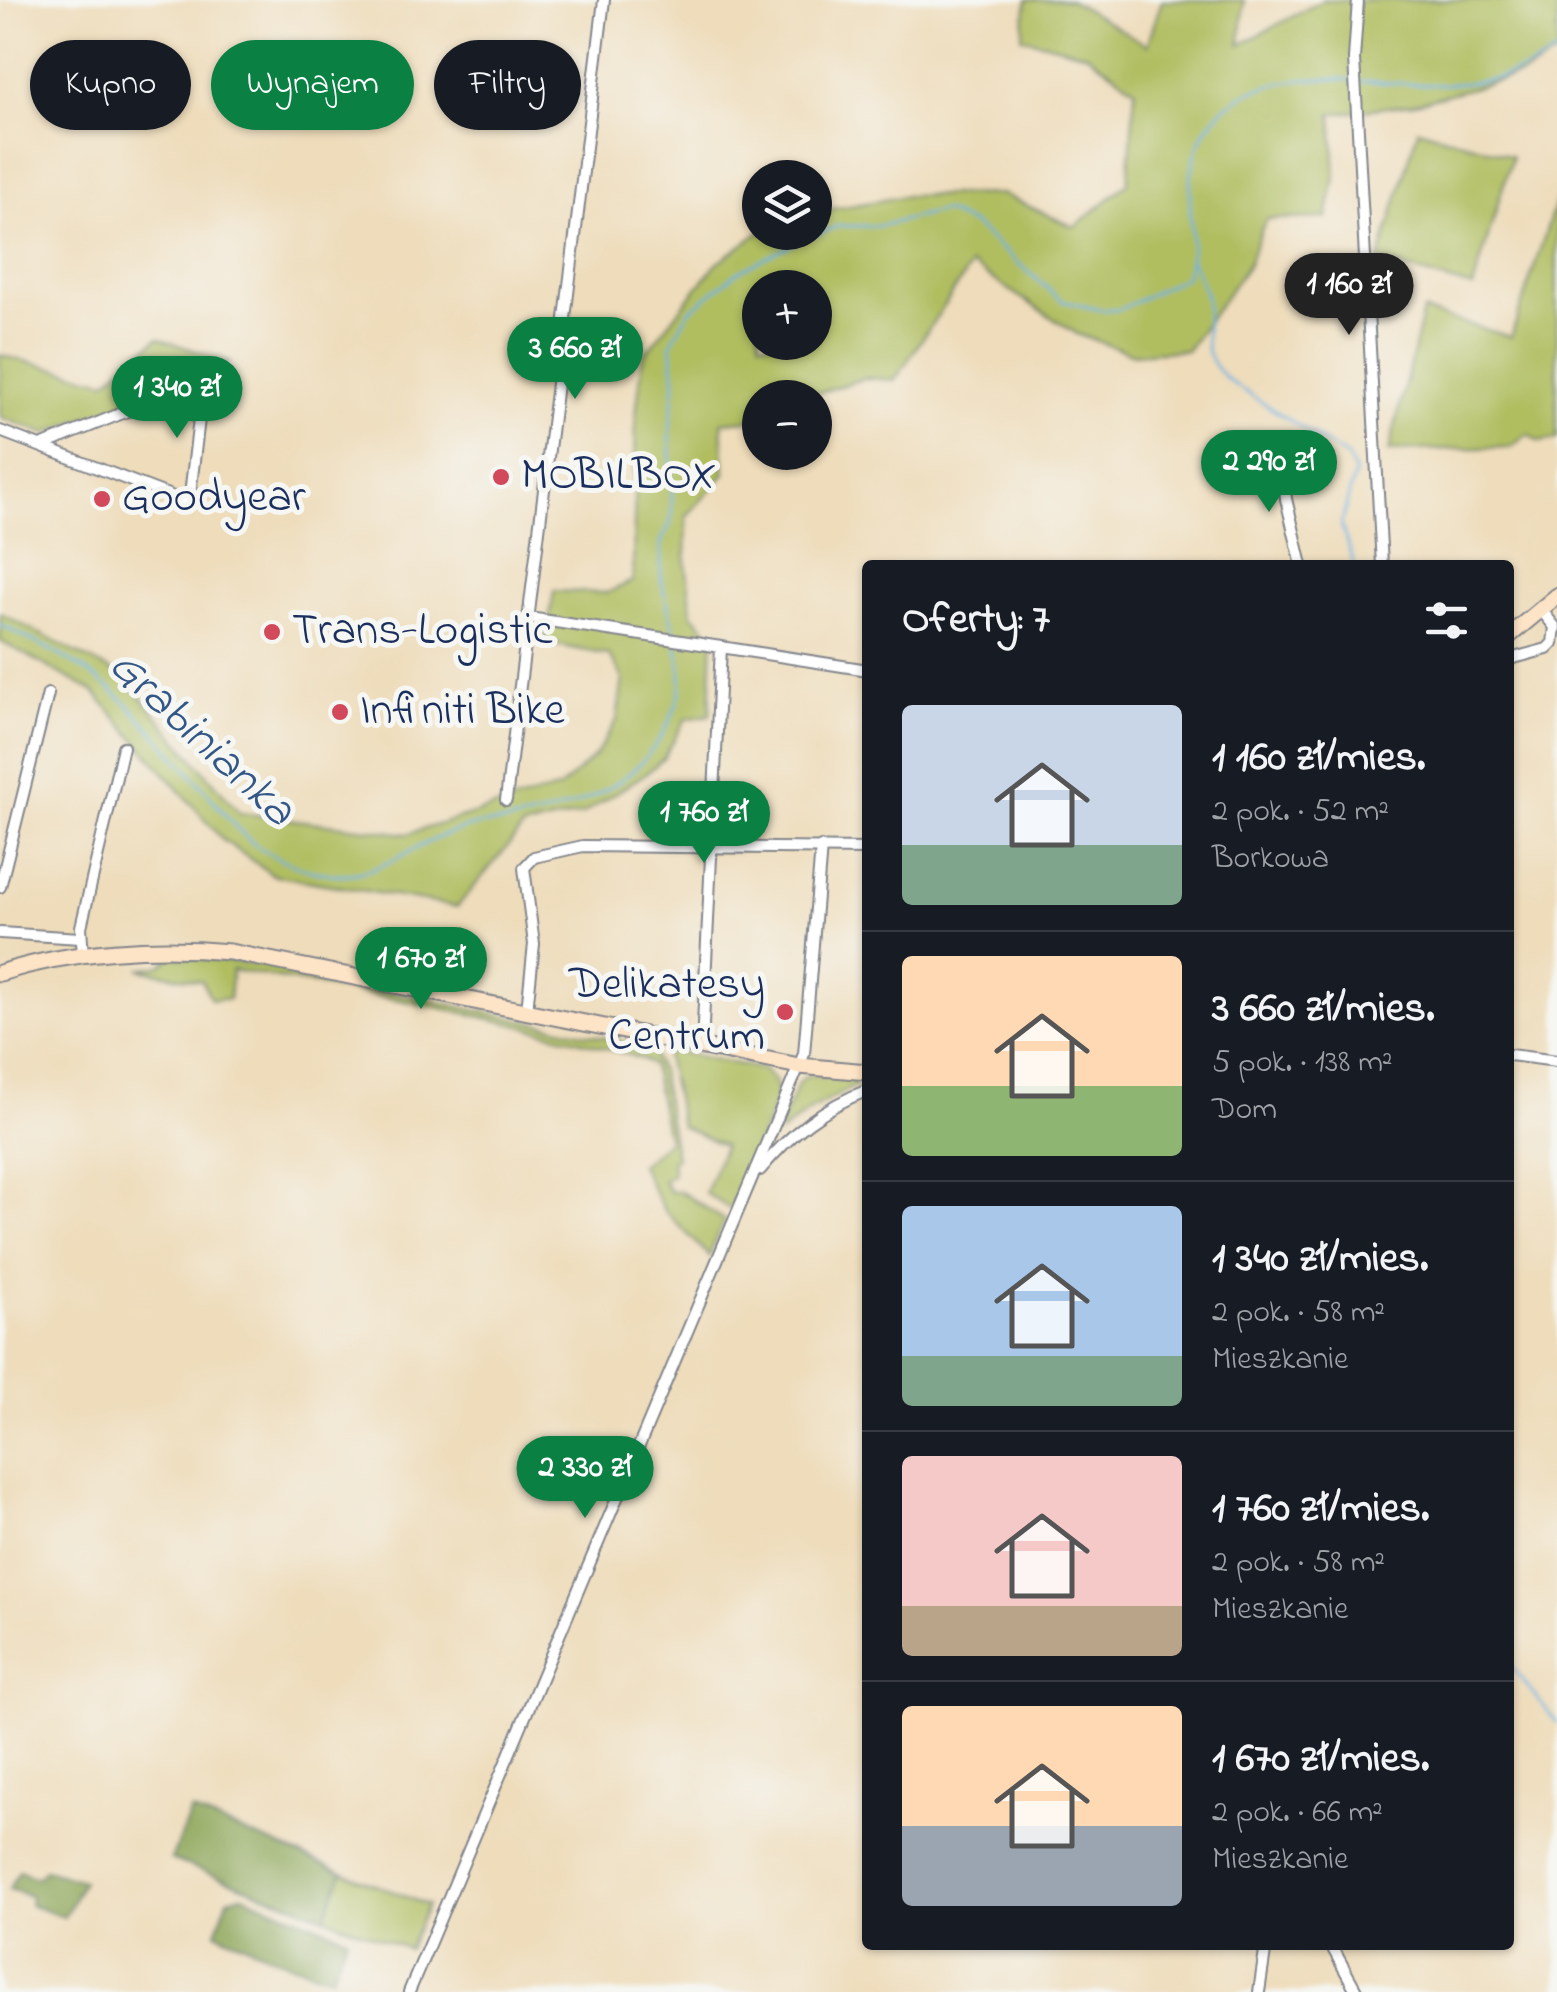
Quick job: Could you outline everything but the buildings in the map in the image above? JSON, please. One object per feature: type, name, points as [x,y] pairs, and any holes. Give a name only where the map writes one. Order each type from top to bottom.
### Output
[{"type":"street","points":[[506,800],[604,0]]},
{"type":"street","points":[[1358,0],[1354,58],[1382,560]]},
{"type":"street","points":[[0,430],[41,446],[189,503],[203,385],[41,446]]},
{"type":"street","points":[[1282,459],[1286,499],[1301,560]]},
{"type":"street","points":[[1514,632],[1557,596]]},
{"type":"street","points":[[1514,658],[1554,643],[1555,627],[1542,611]]},
{"type":"street","points":[[529,618],[862,669]]},
{"type":"street","points":[[702,1046],[721,647]]},
{"type":"street","points":[[0,887],[48,694]]},
{"type":"street","points":[[82,956],[80,938],[124,747]]},
{"type":"street","points":[[527,1010],[534,946],[534,923],[524,876],[528,861],[583,846],[862,848]]},
{"type":"street","points":[[409,1992],[804,1054],[821,847]]},
{"type":"street","points":[[0,933],[80,938]]},
{"type":"street","points":[[0,973],[33,963],[148,949],[230,952],[798,1066],[862,1071]]},
{"type":"street","points":[[0,961],[33,963]]},
{"type":"street","points":[[1514,1056],[1557,1061]]},
{"type":"street","points":[[752,1179],[805,1123],[837,1102],[862,1092]]},
{"type":"street","points":[[1259,1992],[1265,1950]]},
{"type":"street","points":[[1334,1950],[1357,1992]]},
{"type":"green space","points":[[1027,0],[1070,0],[1147,45],[1162,0],[1244,0],[1240,45],[1323,0],[1557,0],[1557,54],[1524,74],[1412,104],[1332,114],[1336,173],[1327,218],[1266,219],[1247,266],[1187,350],[1134,354],[1077,334],[971,265],[895,380],[865,378],[832,388],[832,380],[742,380],[742,420],[722,422],[725,474],[687,516],[686,562],[692,614],[713,636],[710,715],[686,719],[663,759],[583,814],[523,828],[457,907],[273,875],[223,840],[94,692],[0,641],[0,613],[125,678],[240,813],[407,834],[560,788],[596,755],[617,720],[623,678],[609,655],[545,643],[554,591],[607,593],[633,581],[636,414],[643,356],[717,263],[742,245],[742,250],[832,250],[832,209],[905,196],[1002,194],[1074,227],[1128,183],[1135,89],[1087,54],[1022,37]]},
{"type":"green space","points":[[1418,129],[1512,156],[1473,288],[1379,261]]},
{"type":"green space","points":[[1557,198],[1557,439],[1539,442],[1528,434],[1511,447],[1389,451],[1423,311],[1511,337]]},
{"type":"green space","points":[[158,338],[229,362],[199,380],[145,395],[46,434],[0,417],[0,355],[106,381]]},
{"type":"green space","points":[[171,956],[258,964],[650,1047],[660,1071],[676,1158],[671,1161],[673,1174],[663,1181],[670,1192],[680,1191],[724,1220],[709,1256],[664,1210],[640,1165],[668,1141],[652,1065],[642,1059],[490,1019],[232,970],[229,999],[211,999],[202,981],[139,969],[161,965]]},
{"type":"green space","points":[[668,1050],[762,1069],[775,1082],[778,1097],[730,1209],[705,1193],[724,1146],[681,1126]]},
{"type":"green space","points":[[808,1075],[854,1079],[857,1085],[812,1109],[780,1133],[799,1082]]},
{"type":"green space","points":[[191,1811],[343,1872],[325,1917],[171,1859]]},
{"type":"green space","points":[[45,1870],[83,1881],[64,1917],[29,1905],[30,1896],[9,1889],[19,1871],[37,1878]]},
{"type":"green space","points":[[343,1872],[427,1905],[408,1949],[325,1917]]},
{"type":"green space","points":[[242,1895],[347,1937],[331,1977],[216,1932],[228,1899]]},
{"type":"waterway","name":"Grabinianka","points":[[1361,81],[1437,84],[1488,80],[1535,65],[1557,52]]},
{"type":"waterway","name":"Grabinianka","points":[[675,635],[661,580],[661,542],[671,522],[670,430],[675,384],[671,344],[688,312],[739,271],[803,239],[839,226],[879,226],[944,211],[975,226],[1062,301],[1119,310],[1185,277],[1192,245],[1190,194],[1194,160],[1204,133],[1220,112],[1240,97],[1265,87],[1292,81],[1353,80]]},
{"type":"waterway","points":[[1191,260],[1206,298],[1207,351],[1218,370],[1347,457],[1355,472],[1341,525],[1352,560]]},
{"type":"waterway","name":"Grabinianka","points":[[0,625],[64,658],[123,700],[251,842],[305,869],[333,874],[357,873],[379,866],[447,834],[477,825],[507,822],[577,804],[618,782],[652,750],[676,707],[681,688],[676,643]]},
{"type":"waterway","points":[[1514,1670],[1557,1723]]},
{"type":"place","name":"MOBILBOX","points":[[501,477]]},
{"type":"place","name":"Goodyear","points":[[102,499]]},
{"type":"place","name":"Trans-Logistic","points":[[272,632]]},
{"type":"place","name":"Infiniti Bike","points":[[340,712]]},
{"type":"place","name":"Delikatesy Centrum","points":[[785,1012]]}]
